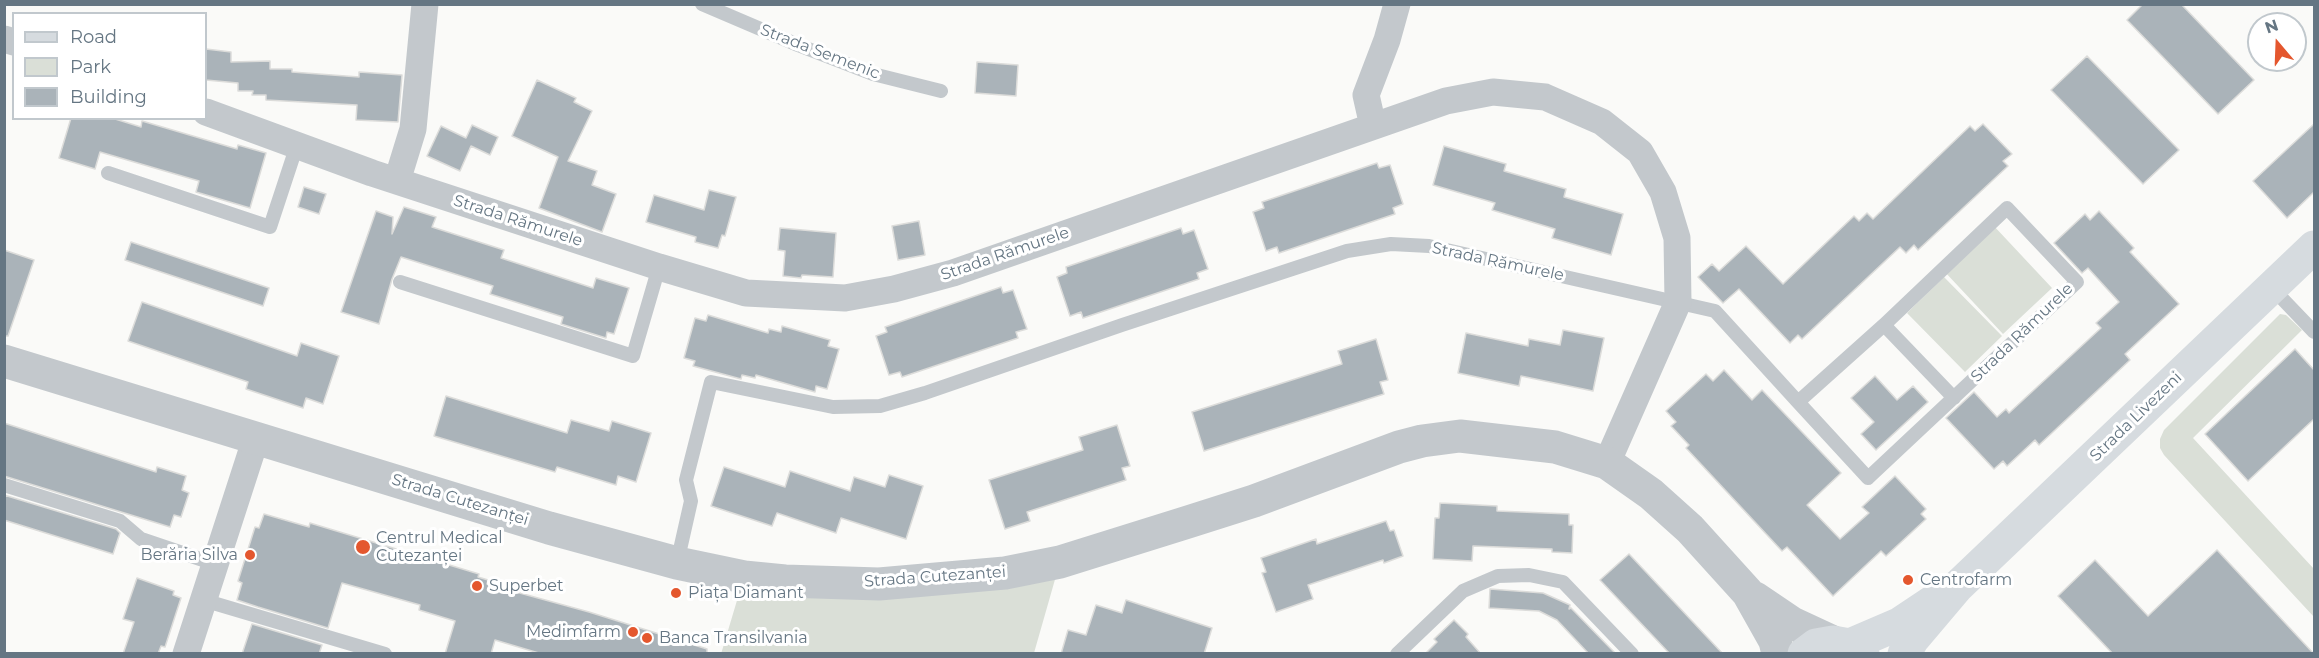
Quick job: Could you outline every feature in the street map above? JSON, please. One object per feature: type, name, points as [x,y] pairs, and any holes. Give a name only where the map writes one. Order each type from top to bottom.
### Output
[{"type":"main road","name":"Strada Livezeni","points":[[1904,654],[1913,639],[1957,587],[2272,288],[2312,254]]},
{"type":"main road","name":"Strada Livezeni","points":[[1837,648],[1899,624],[1957,587]]},
{"type":"street","points":[[397,181],[413,129],[426,4]]},
{"type":"street","points":[[1373,126],[1366,95],[1387,40],[1397,4]]},
{"type":"street","name":"Strada Rămurele","points":[[207,112],[397,181],[658,267],[746,293],[844,298],[894,289],[953,273],[1446,101],[1493,92],[1545,97],[1602,122],[1640,152],[1663,192],[1677,238],[1678,302],[1607,464]]},
{"type":"street","name":"Strada Cutezanței","points":[[4,361],[539,525],[677,563],[744,577],[785,581],[879,584],[1005,573],[1060,561],[1249,503],[1399,447],[1422,441],[1460,436],[1506,439],[1555,447],[1607,464],[1651,494],[1682,522],[1748,593],[1792,624],[1837,648]]},
{"type":"street","points":[[186,654],[256,438]]},
{"type":"street","name":"Strada Cutezanței","points":[[1748,593],[1774,640],[1778,654]]},
{"type":"lane","name":"Strada Semenic","points":[[702,4],[873,74],[941,91]]},
{"type":"lane","points":[[108,173],[270,227],[297,145]]},
{"type":"lane","name":"Strada Rămurele","points":[[677,563],[691,501],[686,480],[711,382],[833,407],[880,406],[925,393],[1347,251],[1391,244],[1429,246],[1715,310],[1798,402],[1868,478],[2077,282],[2007,208],[1884,325],[1798,402]]},
{"type":"lane","points":[[400,282],[633,356],[658,267]]},
{"type":"lane","points":[[2272,288],[2314,332]]},
{"type":"lane","points":[[1884,325],[1954,398]]},
{"type":"lane","points":[[4,485],[120,521],[141,539],[215,564]]},
{"type":"lane","points":[[1397,654],[1463,591],[1498,576],[1529,575],[1563,582],[1632,654]]},
{"type":"lane","points":[[203,600],[385,654]]},
{"type":"green space","points":[[1993,225],[2052,288],[2003,334],[1944,271]]},
{"type":"green space","points":[[1944,277],[2002,336],[1965,372],[1907,313]]},
{"type":"green space","points":[[2280,314],[2286,315],[2302,330],[2193,438],[2314,569],[2314,617],[2160,448],[2160,439],[2164,430]]},
{"type":"green space","points":[[1060,562],[1034,653],[721,654],[744,577]]},
{"type":"building","points":[[2143,4],[2181,4],[2254,80],[2218,114],[2127,20]]},
{"type":"building","points":[[207,49],[231,52],[231,62],[270,61],[270,69],[292,69],[292,72],[359,77],[359,72],[402,75],[398,122],[356,120],[357,105],[266,100],[266,95],[252,95],[253,91],[238,91],[238,83],[207,80]]},
{"type":"building","points":[[2087,56],[2179,150],[2143,184],[2051,90]]},
{"type":"building","points":[[977,62],[1018,65],[1016,96],[975,93]]},
{"type":"building","points":[[537,80],[576,98],[574,102],[592,111],[568,161],[597,171],[592,185],[616,194],[602,232],[539,208],[558,157],[512,136]]},
{"type":"building","points":[[70,120],[118,120],[141,127],[142,121],[237,149],[238,145],[266,153],[250,208],[196,192],[199,181],[100,152],[95,169],[59,158]]},
{"type":"building","points":[[1983,124],[2012,154],[2003,161],[2008,166],[1918,250],[1914,245],[1906,253],[1900,247],[1802,339],[1798,335],[1790,343],[1739,289],[1723,303],[1698,277],[1712,264],[1719,271],[1746,246],[1783,284],[1854,216],[1859,221],[1867,213],[1873,219],[1970,126],[1975,131]]},
{"type":"building","points":[[2314,124],[2314,192],[2287,218],[2253,181]]},
{"type":"building","points":[[472,125],[498,137],[490,155],[471,146],[460,171],[427,156],[441,126],[466,138]]},
{"type":"building","points":[[1444,146],[1506,164],[1504,171],[1566,189],[1564,197],[1623,214],[1611,255],[1552,238],[1555,229],[1492,210],[1495,203],[1433,185]]},
{"type":"building","points":[[1377,163],[1379,168],[1390,165],[1403,204],[1393,208],[1395,214],[1279,253],[1277,247],[1266,251],[1253,212],[1264,208],[1262,202]]},
{"type":"building","points":[[304,187],[326,194],[319,214],[298,207]]},
{"type":"building","points":[[709,190],[736,197],[725,236],[722,235],[718,248],[695,242],[696,237],[646,222],[654,195],[704,210]]},
{"type":"building","points":[[404,207],[436,217],[432,227],[504,250],[501,258],[593,288],[596,278],[629,288],[614,334],[607,332],[606,338],[561,324],[563,317],[490,294],[493,286],[401,257],[379,324],[341,312],[376,211],[393,217],[392,234]]},
{"type":"building","points":[[2099,211],[2134,248],[2130,252],[2179,304],[2125,354],[2130,360],[2039,445],[2035,440],[2007,466],[2003,461],[1994,469],[1946,418],[1974,392],[1997,417],[2006,409],[2009,413],[2101,328],[2096,323],[2119,302],[2088,268],[2082,273],[2054,243],[2085,214],[2090,220]]},
{"type":"building","points":[[919,221],[925,255],[898,260],[892,226]]},
{"type":"building","points":[[780,228],[836,233],[833,277],[783,276],[785,251],[778,250]]},
{"type":"building","points":[[1181,228],[1183,234],[1194,230],[1208,269],[1197,273],[1199,279],[1083,318],[1081,312],[1070,316],[1057,277],[1067,273],[1066,267]]},
{"type":"building","points":[[131,242],[269,288],[263,306],[125,260]]},
{"type":"building","points":[[4,250],[34,260],[8,336],[4,336]]},
{"type":"building","points":[[1001,287],[1003,293],[1013,290],[1027,329],[1016,332],[1018,338],[902,377],[900,372],[889,375],[876,336],[887,332],[885,327]]},
{"type":"building","points":[[142,302],[297,356],[301,343],[339,356],[323,404],[306,398],[303,408],[246,389],[248,382],[128,341]]},
{"type":"building","points":[[708,315],[768,333],[769,329],[781,332],[782,326],[830,340],[828,346],[839,349],[827,389],[816,386],[815,392],[756,375],[755,378],[742,375],[741,379],[693,366],[695,361],[684,358],[695,318],[706,321]]},
{"type":"building","points":[[1563,330],[1604,338],[1593,391],[1521,376],[1519,386],[1458,373],[1466,333],[1528,346],[1529,339],[1560,345]]},
{"type":"building","points":[[1376,339],[1388,380],[1380,382],[1384,394],[1204,451],[1192,412],[1342,364],[1338,351]]},
{"type":"building","points":[[2295,349],[2314,370],[2314,419],[2248,481],[2205,434]]},
{"type":"building","points":[[1724,370],[1752,400],[1762,390],[1841,473],[1807,505],[1840,539],[1869,513],[1862,507],[1895,476],[1926,509],[1921,514],[1926,519],[1886,556],[1881,551],[1833,596],[1787,547],[1782,551],[1686,448],[1689,445],[1671,426],[1676,422],[1666,411],[1706,374],[1713,381]]},
{"type":"building","points":[[1875,376],[1897,400],[1913,386],[1928,402],[1876,450],[1861,434],[1874,422],[1851,398]]},
{"type":"building","points":[[446,396],[567,433],[571,420],[609,431],[612,421],[651,433],[636,482],[618,476],[616,485],[557,467],[555,472],[434,436]]},
{"type":"building","points":[[4,423],[156,472],[157,467],[186,476],[182,490],[189,493],[181,517],[174,515],[170,527],[4,476]]},
{"type":"building","points":[[1117,425],[1130,466],[1122,468],[1126,480],[1027,512],[1030,521],[1005,529],[989,480],[1083,450],[1079,437]]},
{"type":"building","points":[[724,467],[785,487],[790,471],[850,491],[854,477],[885,487],[889,475],[923,486],[906,539],[841,518],[836,533],[777,513],[772,526],[711,506]]},
{"type":"building","points":[[4,495],[116,529],[120,533],[113,554],[4,520]]},
{"type":"building","points":[[1440,503],[1497,506],[1497,511],[1569,514],[1569,525],[1573,525],[1572,553],[1552,552],[1552,549],[1473,546],[1472,561],[1433,559],[1435,518],[1439,518]]},
{"type":"building","points":[[264,514],[309,527],[310,523],[479,574],[478,577],[488,580],[487,584],[589,612],[707,649],[707,654],[542,654],[495,640],[491,654],[445,654],[455,621],[419,610],[420,605],[342,583],[328,628],[258,607],[237,600],[242,583],[238,581],[255,527],[259,528]]},
{"type":"building","points":[[1386,521],[1390,531],[1394,530],[1403,556],[1384,563],[1383,560],[1308,585],[1313,599],[1276,612],[1262,573],[1266,572],[1261,558],[1316,539],[1317,544]]},
{"type":"building","points":[[2217,550],[2314,654],[2113,654],[2058,596],[2095,560],[2148,616]]},
{"type":"building","points":[[1629,554],[1723,654],[1670,654],[1600,580]]},
{"type":"building","points":[[137,578],[174,591],[173,595],[181,598],[165,647],[161,646],[158,654],[123,654],[134,622],[123,619]]},
{"type":"building","points":[[1490,589],[1543,593],[1570,605],[1569,609],[1571,608],[1616,654],[1589,654],[1557,620],[1539,611],[1489,608]]},
{"type":"building","points":[[1126,600],[1212,628],[1204,654],[1061,654],[1068,630],[1086,635],[1096,605],[1122,613]]},
{"type":"building","points":[[1454,620],[1468,634],[1466,637],[1481,654],[1425,654],[1437,642],[1434,639]]},
{"type":"building","points":[[252,624],[322,645],[319,654],[242,654]]},
{"type":"place","name":"Centrul Medical Cutezanței","points":[[363,547]]},
{"type":"place","name":"Berăria Silva","points":[[250,555]]},
{"type":"place","name":"Centrofarm","points":[[1908,580]]},
{"type":"place","name":"Superbet","points":[[477,586]]},
{"type":"place","name":"Piața Diamant","points":[[676,593]]},
{"type":"place","name":"Medimfarm","points":[[633,632]]},
{"type":"place","name":"Banca Transilvania","points":[[647,638]]}]
